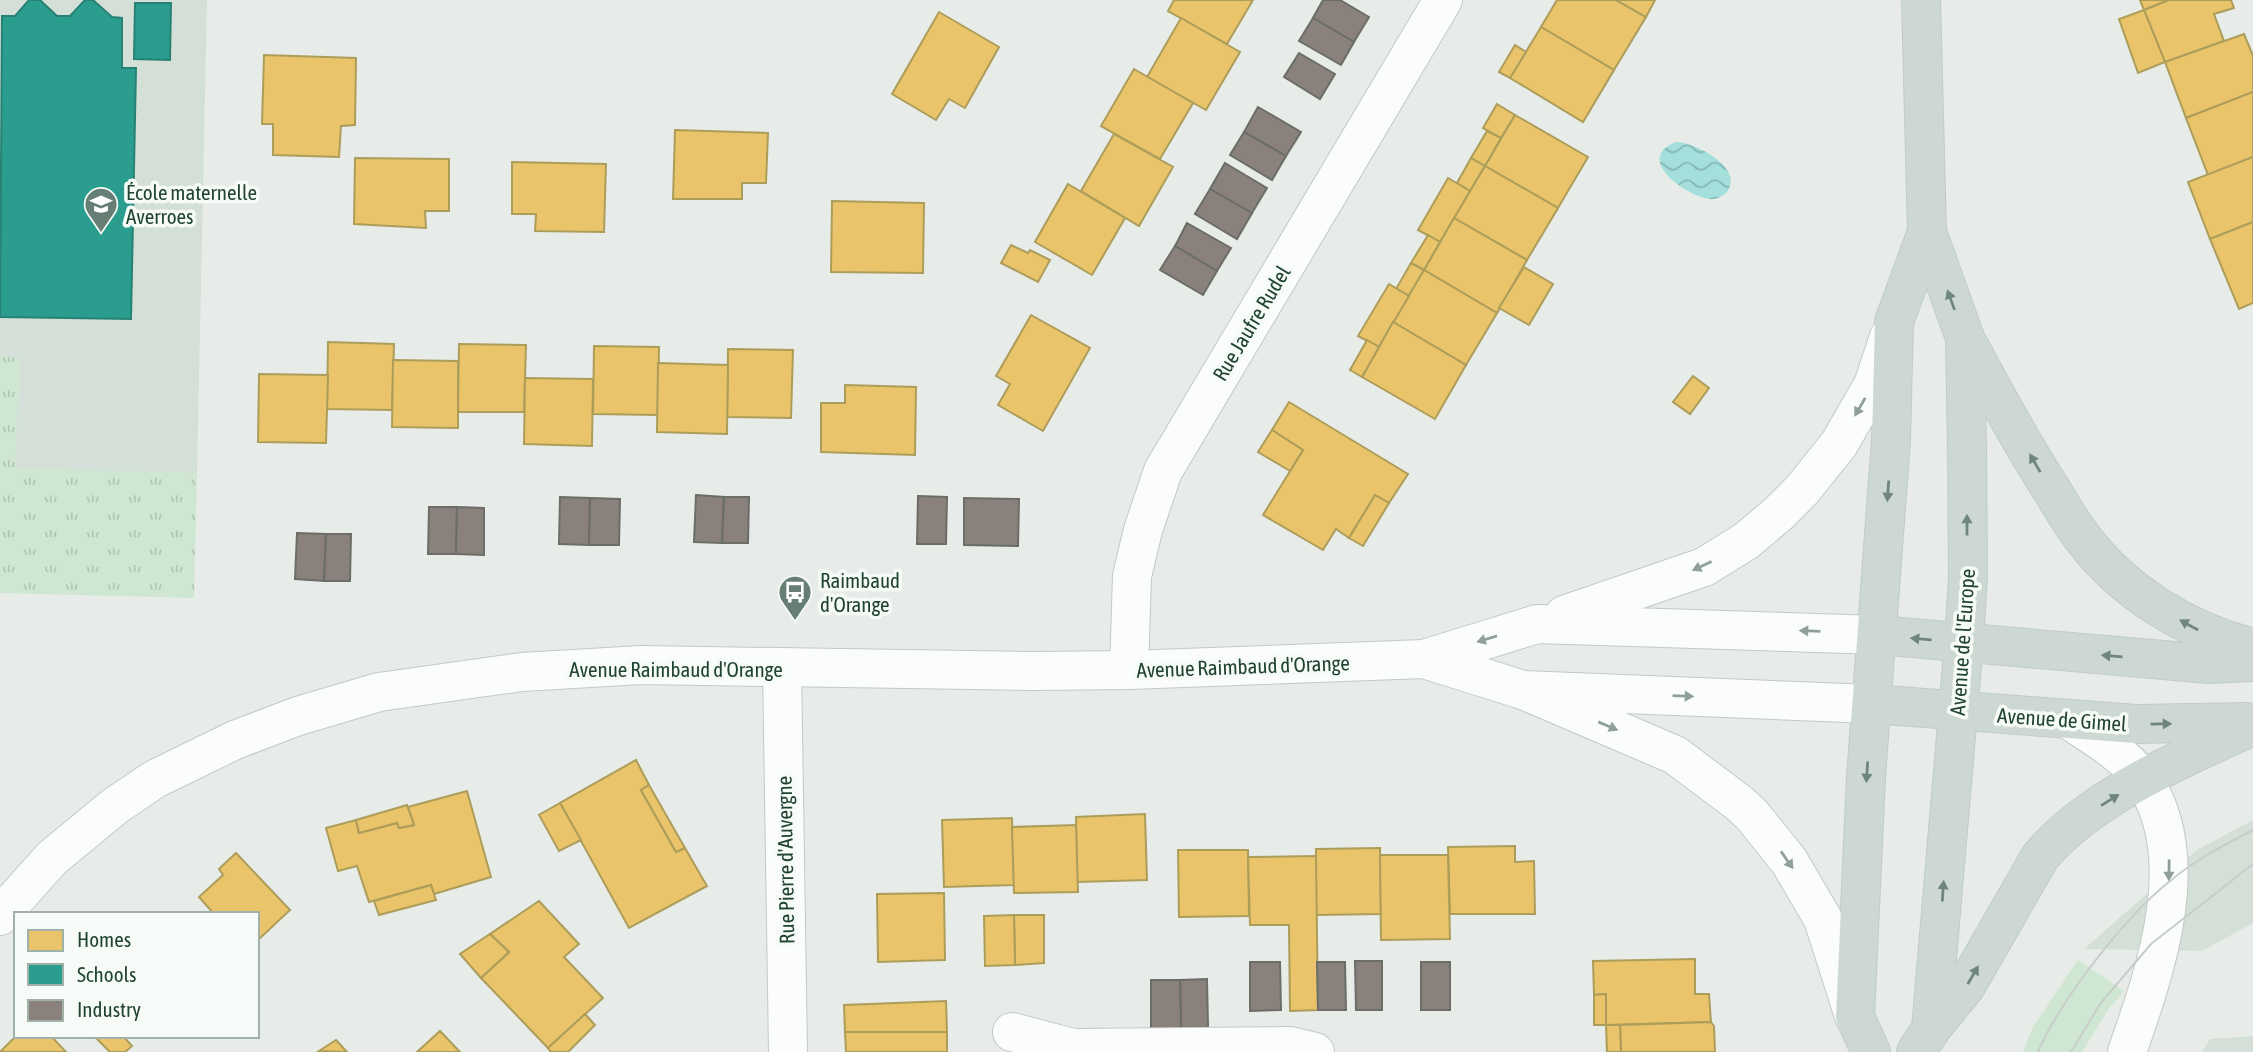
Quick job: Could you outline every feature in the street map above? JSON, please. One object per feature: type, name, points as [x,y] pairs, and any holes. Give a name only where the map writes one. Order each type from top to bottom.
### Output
[{"type":"main road","name":"Avenue de l'Europe","points":[[1922,0],[1927,232],[1965,338],[1968,577],[1958,711],[1923,1040]]},
{"type":"main road","name":"Avenue de l'Europe","points":[[1871,1052],[1854,1017],[1891,440],[1894,321],[1927,232]]},
{"type":"main road","points":[[1965,338],[2040,472],[2089,546],[2146,598],[2189,625],[2220,640],[2253,648]]},
{"type":"main road","points":[[1878,635],[2209,664],[2253,662]]},
{"type":"main road","name":"Avenue de Gimel","points":[[1872,704],[2136,724],[2253,724]]},
{"type":"main road","points":[[1923,1040],[1966,986],[2040,857],[2056,838],[2069,826],[2143,780],[2253,724]]},
{"type":"street","name":"Rue Jaufre Rudel","points":[[1129,670],[1132,576],[1143,530],[1163,471],[1443,0]]},
{"type":"street","name":"Avenue Raimbaud d'Orange","points":[[0,916],[52,858],[125,799],[156,779],[235,740],[299,716],[379,692],[522,672],[641,665],[1129,670],[1424,659],[1538,624],[1704,567],[1756,532],[1802,490],[1839,444],[1873,385],[1894,321]]},
{"type":"street","name":"Avenue Raimbaud d'Orange","points":[[1538,624],[1878,635]]},
{"type":"street","name":"Avenue Raimbaud d'Orange","points":[[1424,659],[1523,690],[1675,755],[1739,803],[1789,860],[1824,919],[1854,1017]]},
{"type":"street","name":"Rue Pierre d'Auvergne","points":[[782,667],[789,1052]]},
{"type":"street","name":"Avenue Raimbaud d'Orange","points":[[1523,690],[1872,704]]},
{"type":"street","points":[[2069,720],[2132,767],[2143,780],[2156,804],[2164,828],[2169,859],[2168,882],[2158,953],[2127,1052]]},
{"type":"street","points":[[1012,1032],[1073,1048],[1290,1046],[1315,1052]]},
{"type":"shaded area","name":"École maternelle Averroes","points":[[0,0],[207,0],[197,473],[0,469]]},
{"type":"shaded area","points":[[2253,820],[2253,923],[2202,951],[2084,949],[2197,850]]},
{"type":"shaded area","points":[[2253,1036],[2253,1052],[2202,1052],[2210,1039]]},
{"type":"green space","points":[[0,357],[20,358],[15,468],[197,473],[194,598],[0,593]]},
{"type":"green space","points":[[2078,960],[2124,991],[2110,1007],[2082,1052],[2023,1052],[2032,1029]]},
{"type":"water","points":[[1676,142],[1706,152],[1724,166],[1730,175],[1731,184],[1726,193],[1714,199],[1700,197],[1668,176],[1660,158],[1664,149]]},
{"type":"building: Homes","points":[[1174,0],[1253,0],[1227,44],[1168,11]]},
{"type":"building: Homes","points":[[1557,0],[1616,0],[1646,17],[1614,70],[1541,27]]},
{"type":"building: Homes","points":[[1616,0],[1655,0],[1646,17]]},
{"type":"building: Homes","points":[[2140,0],[2169,0],[2144,10]]},
{"type":"building: Homes","points":[[2169,0],[2231,0],[2234,8],[2214,14],[2224,41],[2165,62],[2144,10]]},
{"type":"building: Homes","points":[[2144,10],[2165,62],[2138,73],[2119,19]]},
{"type":"building: Homes","points":[[939,12],[999,47],[965,108],[949,99],[936,120],[892,94]]},
{"type":"building: Homes","points":[[1181,18],[1240,52],[1206,110],[1147,77]]},
{"type":"building: Homes","points":[[1541,27],[1614,70],[1583,122],[1510,78]]},
{"type":"building: Homes","points":[[2244,34],[2253,56],[2253,92],[2186,118],[2165,62]]},
{"type":"building: Homes","points":[[1515,45],[1526,52],[1510,78],[1499,72]]},
{"type":"building: Homes","points":[[264,55],[356,58],[355,125],[341,126],[339,157],[273,155],[273,124],[262,124]]},
{"type":"building: Homes","points":[[1134,69],[1193,103],[1160,159],[1101,126]]},
{"type":"building: Homes","points":[[2253,92],[2253,157],[2208,175],[2186,118]]},
{"type":"building: Homes","points":[[1497,104],[1515,115],[1501,138],[1483,128]]},
{"type":"building: Homes","points":[[1515,115],[1588,157],[1558,208],[1485,166]]},
{"type":"building: Homes","points":[[675,130],[768,133],[766,183],[742,183],[742,199],[673,199]]},
{"type":"building: Homes","points":[[1487,131],[1501,138],[1485,166],[1471,158]]},
{"type":"building: Homes","points":[[1114,134],[1173,167],[1139,226],[1081,191]]},
{"type":"building: Homes","points":[[2253,157],[2253,222],[2210,239],[2188,182]]},
{"type":"building: Homes","points":[[355,158],[449,159],[449,211],[425,211],[426,228],[354,224]]},
{"type":"building: Homes","points":[[1471,158],[1485,166],[1470,191],[1457,183]]},
{"type":"building: Homes","points":[[512,162],[606,164],[604,232],[535,231],[536,214],[512,214]]},
{"type":"building: Homes","points":[[1485,166],[1558,208],[1527,260],[1454,218]]},
{"type":"building: Homes","points":[[1448,178],[1470,191],[1440,242],[1418,230]]},
{"type":"building: Homes","points":[[1068,184],[1125,218],[1092,275],[1035,242]]},
{"type":"building: Homes","points":[[832,201],[924,203],[923,273],[831,272]]},
{"type":"building: Homes","points":[[1454,218],[1527,260],[1497,313],[1424,270]]},
{"type":"building: Homes","points":[[2253,222],[2253,303],[2239,309],[2210,239]]},
{"type":"building: Homes","points":[[1428,235],[1440,242],[1424,270],[1411,263]]},
{"type":"building: Homes","points":[[1011,245],[1028,253],[1030,250],[1050,260],[1038,282],[1001,263]]},
{"type":"building: Homes","points":[[1411,263],[1424,270],[1409,296],[1396,289]]},
{"type":"building: Homes","points":[[1524,267],[1553,284],[1529,325],[1499,308]]},
{"type":"building: Homes","points":[[1424,270],[1497,313],[1466,365],[1393,322]]},
{"type":"building: Homes","points":[[1389,284],[1409,296],[1379,347],[1358,336]]},
{"type":"building: Homes","points":[[1031,315],[1090,348],[1043,431],[998,405],[1010,384],[996,376]]},
{"type":"building: Homes","points":[[1393,322],[1466,365],[1435,419],[1362,377]]},
{"type":"building: Homes","points":[[1367,340],[1379,347],[1362,377],[1350,370]]},
{"type":"building: Homes","points":[[328,342],[394,344],[392,410],[327,409]]},
{"type":"building: Homes","points":[[459,344],[526,345],[524,412],[458,412]]},
{"type":"building: Homes","points":[[594,346],[659,347],[658,415],[593,414]]},
{"type":"building: Homes","points":[[728,349],[793,350],[791,418],[727,417]]},
{"type":"building: Homes","points":[[393,360],[458,361],[458,428],[392,427]]},
{"type":"building: Homes","points":[[658,363],[728,365],[727,434],[657,432]]},
{"type":"building: Homes","points":[[259,374],[328,375],[326,443],[258,442]]},
{"type":"building: Homes","points":[[1693,376],[1709,388],[1690,414],[1673,402]]},
{"type":"building: Homes","points":[[525,378],[593,379],[592,446],[524,444]]},
{"type":"building: Homes","points":[[845,385],[916,387],[915,455],[821,452],[821,403],[845,403]]},
{"type":"building: Homes","points":[[1289,402],[1408,474],[1389,503],[1375,495],[1349,538],[1336,529],[1323,550],[1263,515],[1303,450],[1272,430]]},
{"type":"building: Homes","points":[[1272,430],[1303,450],[1290,471],[1258,452]]},
{"type":"building: Homes","points":[[1375,495],[1389,503],[1363,546],[1349,538]]},
{"type":"building: Homes","points":[[636,760],[649,785],[641,790],[676,852],[685,848],[707,886],[629,928],[560,803]]},
{"type":"building: Homes","points":[[649,785],[685,848],[676,852],[641,790]]},
{"type":"building: Homes","points":[[467,791],[491,877],[434,894],[431,885],[369,902],[357,866],[338,871],[326,828],[356,820],[359,833],[397,823],[399,828],[414,825],[408,807]]},
{"type":"building: Homes","points":[[560,803],[581,840],[559,851],[539,815]]},
{"type":"building: Homes","points":[[407,805],[414,825],[399,828],[397,823],[359,833],[356,820]]},
{"type":"building: Homes","points":[[1145,814],[1147,880],[1077,882],[1076,817]]},
{"type":"building: Homes","points":[[1012,818],[1014,885],[944,887],[942,820]]},
{"type":"building: Homes","points":[[1076,825],[1078,892],[1014,893],[1012,827]]},
{"type":"building: Homes","points":[[1515,846],[1515,862],[1534,861],[1535,914],[1450,914],[1448,847]]},
{"type":"building: Homes","points":[[1380,848],[1381,914],[1316,915],[1316,849]]},
{"type":"building: Homes","points":[[1178,850],[1248,850],[1249,916],[1179,917]]},
{"type":"building: Homes","points":[[236,853],[290,910],[259,939],[259,912],[212,912],[199,897],[223,875],[219,869]]},
{"type":"building: Homes","points":[[1380,855],[1448,855],[1450,939],[1381,940]]},
{"type":"building: Homes","points":[[1316,856],[1318,1010],[1290,1011],[1289,925],[1250,925],[1248,857]]},
{"type":"building: Homes","points":[[431,885],[436,900],[379,915],[374,901]]},
{"type":"building: Homes","points":[[944,893],[945,960],[878,962],[877,894]]},
{"type":"building: Homes","points":[[539,901],[579,944],[564,957],[603,998],[548,1048],[481,978],[509,952],[490,934]]},
{"type":"building: Homes","points":[[1014,915],[1044,915],[1044,963],[1015,965]]},
{"type":"building: Homes","points":[[1014,915],[1015,965],[985,966],[984,916]]},
{"type":"building: Homes","points":[[490,934],[509,952],[481,978],[460,954]]},
{"type":"building: Homes","points":[[1695,959],[1695,994],[1709,994],[1711,1022],[1606,1025],[1606,994],[1594,995],[1593,961]]},
{"type":"building: Homes","points":[[1606,994],[1606,1025],[1594,1025],[1594,995]]},
{"type":"building: Homes","points":[[946,1001],[947,1032],[845,1032],[844,1005]]},
{"type":"building: Homes","points":[[585,1014],[595,1025],[568,1052],[551,1052],[548,1048]]},
{"type":"building: Homes","points":[[1711,1022],[1714,1026],[1715,1052],[1621,1052],[1620,1025]]},
{"type":"building: Homes","points":[[1606,1025],[1620,1025],[1621,1052],[1607,1052]]},
{"type":"building: Homes","points":[[440,1031],[460,1052],[417,1052]]},
{"type":"building: Homes","points":[[845,1032],[947,1032],[947,1052],[846,1052]]},
{"type":"building: Homes","points":[[14,1038],[53,1038],[66,1052],[0,1052]]},
{"type":"building: Homes","points":[[96,1038],[125,1038],[132,1046],[125,1052],[110,1052]]},
{"type":"building: Homes","points":[[336,1040],[347,1052],[319,1051]]},
{"type":"building: Schools","points":[[29,0],[40,0],[57,16],[70,16],[85,0],[93,0],[112,17],[122,18],[122,68],[136,68],[131,319],[0,317],[2,16],[15,16]]},
{"type":"building: Schools","points":[[135,3],[171,3],[170,60],[134,59]]},
{"type":"building: Industry","points":[[1323,0],[1340,0],[1369,17],[1354,42],[1313,18]]},
{"type":"building: Industry","points":[[1313,18],[1354,42],[1341,65],[1299,41]]},
{"type":"building: Industry","points":[[1299,53],[1335,74],[1320,99],[1284,77]]},
{"type":"building: Industry","points":[[1258,107],[1301,132],[1286,156],[1244,132]]},
{"type":"building: Industry","points":[[1244,132],[1286,156],[1272,180],[1230,155]]},
{"type":"building: Industry","points":[[1225,163],[1267,188],[1252,213],[1210,189]]},
{"type":"building: Industry","points":[[1210,189],[1252,213],[1237,239],[1195,214]]},
{"type":"building: Industry","points":[[1187,223],[1231,248],[1217,271],[1175,246]]},
{"type":"building: Industry","points":[[1175,246],[1217,271],[1203,295],[1160,270]]},
{"type":"building: Industry","points":[[696,495],[724,497],[722,543],[694,542]]},
{"type":"building: Industry","points":[[918,496],[947,497],[946,544],[917,544]]},
{"type":"building: Industry","points":[[560,497],[590,498],[589,545],[559,544]]},
{"type":"building: Industry","points":[[724,497],[749,497],[748,543],[722,543]]},
{"type":"building: Industry","points":[[590,498],[620,499],[619,545],[589,545]]},
{"type":"building: Industry","points":[[964,498],[1019,499],[1018,546],[964,545]]},
{"type":"building: Industry","points":[[429,507],[457,507],[456,554],[428,554]]},
{"type":"building: Industry","points":[[457,507],[484,508],[484,555],[456,554]]},
{"type":"building: Industry","points":[[297,533],[326,534],[324,581],[295,579]]},
{"type":"building: Industry","points":[[326,534],[351,534],[350,581],[324,581]]},
{"type":"building: Industry","points":[[1355,961],[1382,961],[1382,1010],[1356,1010]]},
{"type":"building: Industry","points":[[1250,962],[1280,962],[1281,1010],[1250,1011]]},
{"type":"building: Industry","points":[[1317,962],[1345,962],[1346,1010],[1318,1010]]},
{"type":"building: Industry","points":[[1421,962],[1450,962],[1450,1010],[1421,1010]]},
{"type":"building: Industry","points":[[1207,979],[1208,1027],[1181,1028],[1180,980]]},
{"type":"building: Industry","points":[[1151,980],[1180,980],[1181,1028],[1151,1028]]},
{"type":"tram line","points":[[2038,1052],[2078,984],[2134,915],[2189,866],[2253,830]]},
{"type":"tram line","points":[[2071,1052],[2100,1004],[2151,944],[2253,864]]},
{"type":"place","name":"École maternelle Averroes","points":[[101,234]]},
{"type":"place","name":"Raimbaud d'Orange","points":[[795,622]]}]
